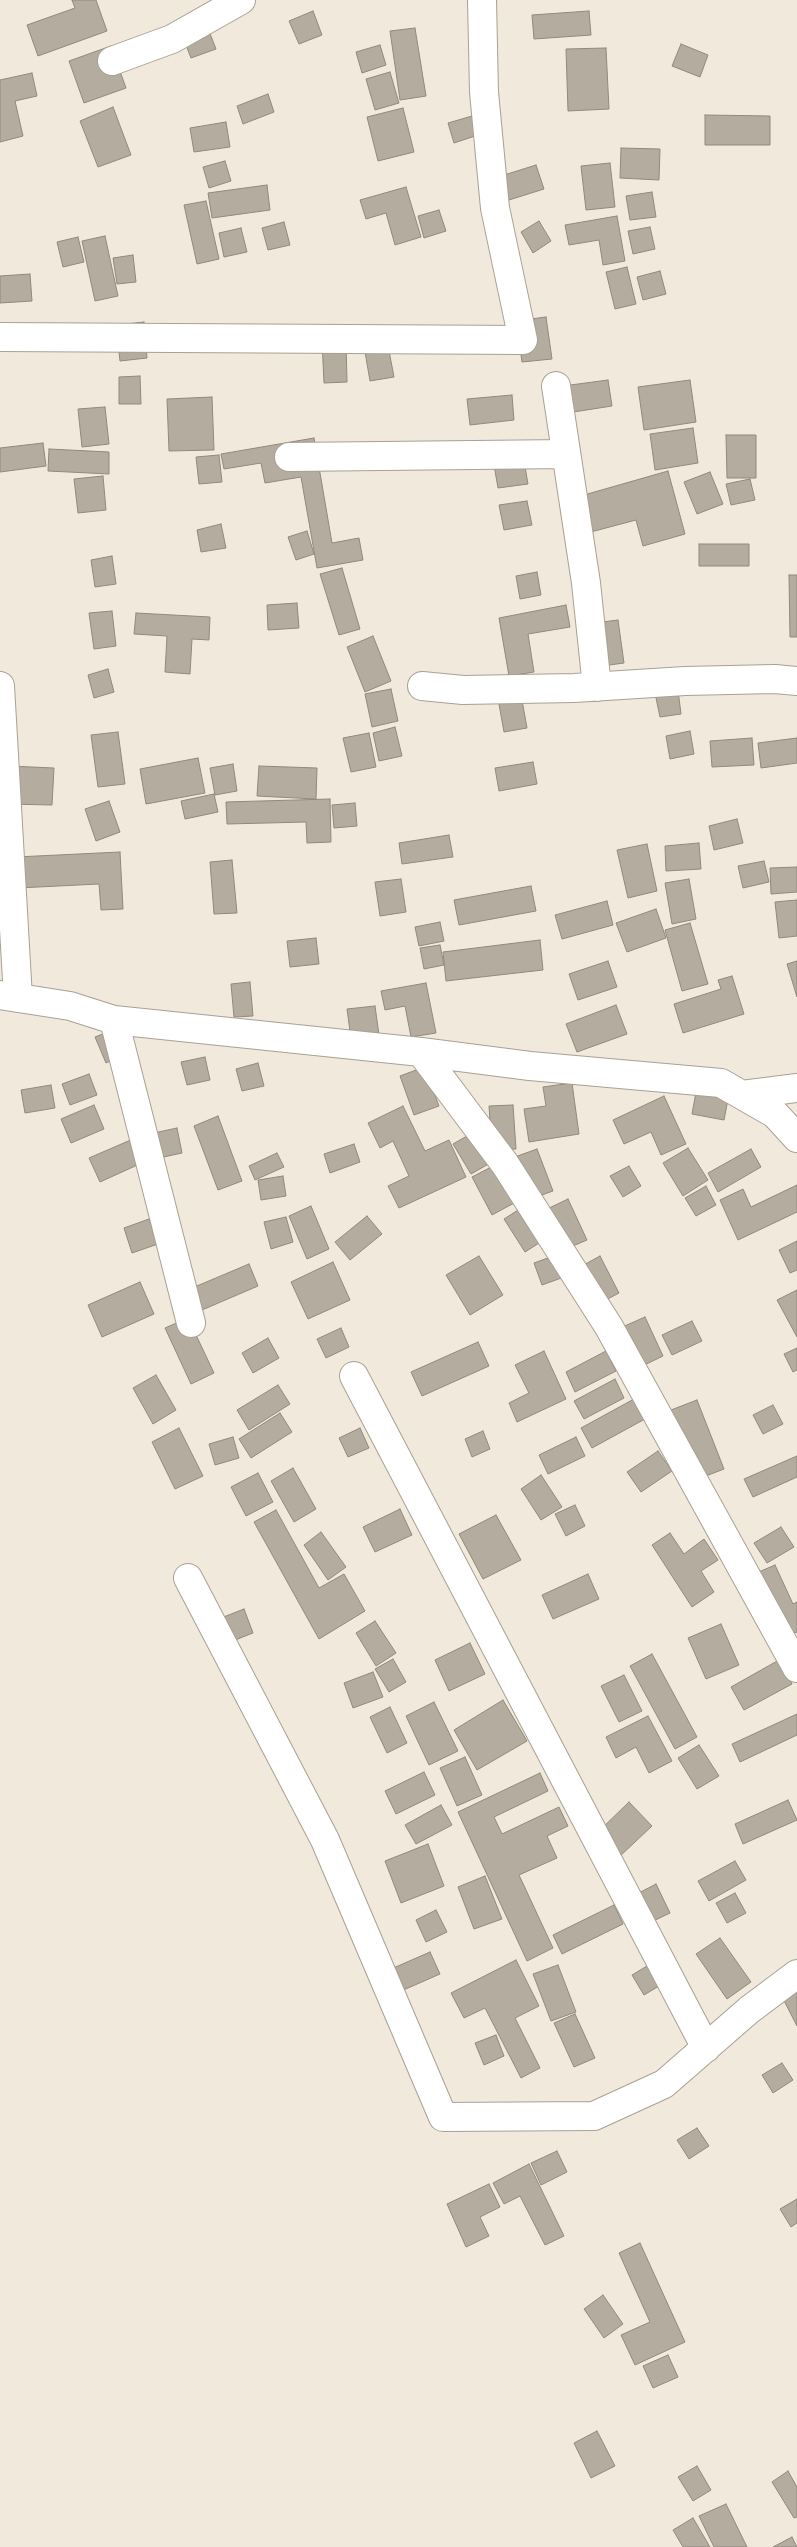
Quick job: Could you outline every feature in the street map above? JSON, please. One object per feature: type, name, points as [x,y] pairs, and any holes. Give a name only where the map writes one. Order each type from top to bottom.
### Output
[{"type":"street","points":[[112,61],[172,39],[240,0]]},
{"type":"street","points":[[0,337],[523,340],[495,208],[484,92],[482,0]]},
{"type":"street","points":[[556,386],[586,583],[597,687]]},
{"type":"street","points":[[290,457],[566,454]]},
{"type":"street","points":[[422,686],[463,690],[597,687],[694,681],[797,681]]},
{"type":"street","points":[[0,686],[9,997],[70,1006],[114,1020],[421,1052],[530,1066],[721,1083],[775,1114],[797,1138]]},
{"type":"street","points":[[114,1020],[191,1323]]},
{"type":"street","points":[[421,1052],[505,1164],[609,1327],[797,1668]]},
{"type":"street","points":[[742,1095],[797,1088]]},
{"type":"street","points":[[354,1376],[706,2048]]},
{"type":"street","points":[[188,1578],[326,1840],[443,2117],[594,2116],[664,2084],[749,2010],[797,1974]]},
{"type":"building","points":[[72,0],[96,0],[107,31],[38,56],[27,25],[75,8]]},
{"type":"building","points":[[313,11],[322,35],[299,44],[289,21]]},
{"type":"building","points":[[589,11],[591,35],[534,39],[532,15]]},
{"type":"building","points":[[202,13],[216,49],[191,58],[177,22]]},
{"type":"building","points":[[415,28],[426,96],[400,100],[390,31]]},
{"type":"building","points":[[681,44],[708,55],[700,77],[672,66]]},
{"type":"building","points":[[380,45],[386,65],[362,73],[356,52]]},
{"type":"building","points":[[111,46],[126,88],[84,103],[69,61]]},
{"type":"building","points":[[606,48],[609,109],[568,111],[566,49]]},
{"type":"building","points":[[390,72],[399,103],[375,110],[366,79]]},
{"type":"building","points":[[32,73],[37,96],[15,101],[23,136],[0,142],[0,80]]},
{"type":"building","points":[[268,94],[274,112],[243,124],[237,106]]},
{"type":"building","points":[[113,107],[131,155],[98,167],[80,121]]},
{"type":"building","points":[[403,108],[414,152],[378,161],[367,117]]},
{"type":"building","points":[[705,115],[770,116],[770,145],[705,145]]},
{"type":"building","points":[[472,116],[478,135],[454,143],[448,123]]},
{"type":"building","points":[[226,122],[230,147],[194,152],[190,128]]},
{"type":"building","points":[[621,148],[660,149],[659,180],[620,178]]},
{"type":"building","points":[[225,161],[231,181],[209,188],[203,167]]},
{"type":"building","points":[[610,163],[615,207],[586,210],[581,166]]},
{"type":"building","points":[[536,165],[544,189],[509,200],[501,176]]},
{"type":"building","points":[[267,185],[270,210],[212,218],[208,193]]},
{"type":"building","points":[[406,187],[421,237],[395,245],[386,213],[366,219],[360,200]]},
{"type":"building","points":[[652,192],[656,217],[630,220],[626,196]]},
{"type":"building","points":[[206,201],[219,259],[197,264],[184,205]]},
{"type":"building","points":[[439,210],[446,231],[424,238],[418,216]]},
{"type":"building","points":[[617,216],[625,261],[603,265],[599,240],[569,245],[565,225]]},
{"type":"building","points":[[539,221],[551,241],[533,253],[521,232]]},
{"type":"building","points":[[284,222],[290,245],[268,250],[262,228]]},
{"type":"building","points":[[650,227],[655,249],[633,254],[628,231]]},
{"type":"building","points":[[241,228],[247,252],[224,257],[219,233]]},
{"type":"building","points":[[105,236],[118,296],[95,301],[82,241]]},
{"type":"building","points":[[78,237],[84,262],[63,267],[57,242]]},
{"type":"building","points":[[133,255],[136,282],[117,284],[113,258]]},
{"type":"building","points":[[627,267],[636,304],[615,309],[606,272]]},
{"type":"building","points":[[660,271],[666,294],[643,300],[637,277]]},
{"type":"building","points":[[30,274],[32,301],[0,303],[0,276]]},
{"type":"building","points":[[546,317],[552,359],[522,362],[516,321]]},
{"type":"building","points":[[144,322],[147,358],[120,361],[116,325]]},
{"type":"building","points":[[386,335],[394,377],[370,381],[363,340]]},
{"type":"building","points":[[346,340],[347,382],[324,383],[322,341]]},
{"type":"building","points":[[140,376],[141,404],[119,404],[119,377]]},
{"type":"building","points":[[608,380],[612,406],[567,413],[563,386]]},
{"type":"building","points":[[690,380],[696,422],[644,430],[638,387]]},
{"type":"building","points":[[512,395],[514,420],[470,425],[467,399]]},
{"type":"building","points":[[212,397],[214,450],[169,451],[167,399]]},
{"type":"building","points":[[105,407],[109,444],[82,447],[78,409]]},
{"type":"building","points":[[693,428],[698,463],[655,470],[650,434]]},
{"type":"building","points":[[726,435],[756,435],[756,478],[727,478]]},
{"type":"building","points":[[314,438],[332,543],[359,538],[363,560],[317,568],[301,477],[265,483],[261,463],[224,469],[221,454]]},
{"type":"building","points":[[43,443],[46,466],[0,472],[0,448]]},
{"type":"building","points":[[521,443],[528,484],[498,488],[491,448]]},
{"type":"building","points":[[49,449],[109,452],[109,474],[48,471]]},
{"type":"building","points":[[219,455],[222,482],[199,484],[196,457]]},
{"type":"building","points":[[668,471],[685,534],[643,546],[636,520],[587,533],[577,497]]},
{"type":"building","points":[[710,472],[723,504],[697,514],[684,482]]},
{"type":"building","points":[[103,476],[106,510],[78,513],[74,479]]},
{"type":"building","points":[[750,479],[755,500],[731,505],[726,484]]},
{"type":"building","points":[[527,501],[532,525],[504,530],[499,505]]},
{"type":"building","points":[[221,524],[226,548],[201,552],[197,530]]},
{"type":"building","points":[[307,531],[314,554],[296,560],[288,537]]},
{"type":"building","points":[[699,544],[749,544],[749,566],[699,566]]},
{"type":"building","points":[[112,556],[116,584],[95,587],[91,560]]},
{"type":"building","points":[[342,568],[360,629],[339,635],[320,574]]},
{"type":"building","points":[[537,572],[541,595],[520,599],[516,576]]},
{"type":"building","points":[[789,575],[797,575],[797,637],[790,637]]},
{"type":"building","points":[[297,603],[299,628],[268,630],[267,605]]},
{"type":"building","points":[[566,605],[570,627],[528,634],[534,672],[509,676],[499,618]]},
{"type":"building","points":[[112,611],[116,646],[94,649],[89,613]]},
{"type":"building","points":[[136,613],[210,617],[209,640],[192,639],[190,674],[165,672],[167,636],[134,634]]},
{"type":"building","points":[[618,620],[624,663],[602,666],[595,623]]},
{"type":"building","points":[[373,636],[391,681],[365,692],[347,647]]},
{"type":"building","points":[[108,669],[114,692],[94,698],[88,675]]},
{"type":"building","points":[[391,689],[398,721],[372,727],[365,694]]},
{"type":"building","points":[[520,689],[527,728],[504,732],[497,693]]},
{"type":"building","points":[[678,690],[681,714],[660,717],[655,693]]},
{"type":"building","points":[[395,727],[402,756],[379,761],[373,733]]},
{"type":"building","points":[[690,731],[694,754],[670,759],[666,736]]},
{"type":"building","points":[[118,732],[125,784],[98,787],[91,735]]},
{"type":"building","points":[[369,733],[376,767],[351,772],[343,738]]},
{"type":"building","points":[[752,738],[754,765],[712,767],[710,741]]},
{"type":"building","points":[[797,738],[797,763],[761,768],[758,743]]},
{"type":"building","points":[[198,758],[205,793],[146,804],[140,769]]},
{"type":"building","points":[[533,762],[537,784],[499,791],[495,768]]},
{"type":"building","points":[[233,764],[237,791],[215,795],[210,768]]},
{"type":"building","points":[[9,766],[54,768],[52,805],[8,804]]},
{"type":"building","points":[[259,766],[317,768],[316,799],[257,796]]},
{"type":"building","points":[[214,794],[218,812],[185,819],[181,801]]},
{"type":"building","points":[[330,799],[331,842],[307,843],[306,822],[227,824],[226,802]]},
{"type":"building","points":[[109,801],[120,832],[96,841],[85,809]]},
{"type":"building","points":[[355,803],[357,826],[334,828],[332,805]]},
{"type":"building","points":[[737,819],[743,843],[714,850],[709,826]]},
{"type":"building","points":[[449,835],[453,857],[402,864],[399,843]]},
{"type":"building","points":[[699,843],[701,869],[666,871],[665,846]]},
{"type":"building","points":[[647,844],[657,891],[628,898],[617,850]]},
{"type":"building","points":[[120,852],[123,909],[101,910],[99,884],[18,888],[16,857]]},
{"type":"building","points":[[232,860],[237,913],[214,914],[210,862]]},
{"type":"building","points":[[764,861],[769,882],[743,888],[738,866]]},
{"type":"building","points":[[797,867],[797,892],[771,894],[770,868]]},
{"type":"building","points":[[401,879],[406,912],[380,916],[375,882]]},
{"type":"building","points":[[689,879],[696,919],[672,924],[665,883]]},
{"type":"building","points":[[531,886],[536,911],[459,925],[454,900]]},
{"type":"building","points":[[797,900],[797,936],[779,938],[775,902]]},
{"type":"building","points":[[607,901],[613,925],[562,939],[555,915]]},
{"type":"building","points":[[656,909],[666,938],[627,952],[616,923]]},
{"type":"building","points":[[440,922],[444,941],[419,946],[415,927]]},
{"type":"building","points":[[690,923],[708,984],[682,991],[665,930]]},
{"type":"building","points":[[316,938],[319,964],[290,967],[287,941]]},
{"type":"building","points":[[540,940],[543,970],[446,981],[443,952]]},
{"type":"building","points":[[440,945],[444,965],[424,969],[420,948]]},
{"type":"building","points":[[608,961],[617,987],[578,1000],[569,974]]},
{"type":"building","points":[[797,961],[797,997],[787,964]]},
{"type":"building","points":[[732,976],[744,1014],[683,1033],[674,1004],[721,989],[718,980]]},
{"type":"building","points":[[250,982],[253,1016],[234,1017],[231,984]]},
{"type":"building","points":[[426,983],[436,1033],[411,1037],[405,1006],[385,1010],[381,991]]},
{"type":"building","points":[[616,1005],[627,1034],[577,1052],[566,1024]]},
{"type":"building","points":[[375,1006],[380,1042],[352,1046],[347,1009]]},
{"type":"building","points":[[113,1030],[123,1055],[106,1063],[95,1037]]},
{"type":"building","points":[[205,1057],[210,1080],[187,1085],[181,1062]]},
{"type":"building","points":[[258,1063],[264,1086],[242,1091],[236,1069]]},
{"type":"building","points":[[424,1067],[439,1106],[414,1115],[400,1076]]},
{"type":"building","points":[[89,1074],[97,1095],[70,1105],[62,1084]]},
{"type":"building","points":[[572,1083],[579,1134],[529,1142],[524,1109],[546,1106],[543,1087]]},
{"type":"building","points":[[51,1085],[55,1108],[25,1113],[21,1090]]},
{"type":"building","points":[[696,1092],[728,1099],[724,1120],[692,1114]]},
{"type":"building","points":[[664,1096],[686,1144],[661,1155],[651,1132],[624,1144],[613,1120]]},
{"type":"building","points":[[94,1105],[104,1129],[71,1143],[61,1119]]},
{"type":"building","points":[[513,1105],[516,1149],[492,1150],[489,1106]]},
{"type":"building","points":[[403,1106],[425,1151],[449,1140],[466,1177],[399,1208],[388,1186],[409,1176],[393,1141],[380,1148],[368,1123]]},
{"type":"building","points":[[218,1116],[242,1181],[218,1190],[194,1126]]},
{"type":"building","points":[[177,1128],[182,1153],[159,1158],[154,1133]]},
{"type":"building","points":[[474,1132],[492,1162],[471,1174],[453,1144]]},
{"type":"building","points":[[133,1139],[144,1162],[100,1182],[89,1158]]},
{"type":"building","points":[[354,1144],[360,1162],[330,1173],[324,1154]]},
{"type":"building","points":[[688,1148],[708,1180],[683,1196],[663,1163]]},
{"type":"building","points":[[537,1149],[553,1191],[528,1200],[512,1158]]},
{"type":"building","points":[[751,1149],[761,1167],[718,1192],[708,1173]]},
{"type":"building","points":[[277,1153],[284,1167],[255,1180],[249,1166]]},
{"type":"building","points":[[497,1164],[516,1202],[492,1215],[472,1177]]},
{"type":"building","points":[[629,1166],[641,1186],[623,1197],[610,1176]]},
{"type":"building","points":[[283,1176],[286,1196],[261,1200],[258,1180]]},
{"type":"building","points":[[797,1185],[797,1212],[738,1240],[720,1200],[743,1189],[751,1207]]},
{"type":"building","points":[[706,1186],[716,1205],[696,1216],[685,1198]]},
{"type":"building","points":[[568,1199],[587,1240],[561,1251],[543,1211]]},
{"type":"building","points":[[526,1205],[547,1238],[525,1252],[504,1219]]},
{"type":"building","points":[[311,1206],[329,1249],[307,1259],[289,1216]]},
{"type":"building","points":[[367,1216],[382,1234],[350,1260],[335,1242]]},
{"type":"building","points":[[286,1217],[293,1242],[271,1249],[264,1222]]},
{"type":"building","points":[[149,1219],[158,1244],[132,1253],[124,1228]]},
{"type":"building","points":[[797,1241],[797,1270],[790,1273],[779,1250]]},
{"type":"building","points":[[556,1255],[564,1277],[542,1285],[534,1263]]},
{"type":"building","points":[[479,1256],[503,1295],[470,1315],[446,1275]]},
{"type":"building","points":[[600,1256],[619,1293],[600,1303],[580,1267]]},
{"type":"building","points":[[333,1262],[350,1300],[308,1319],[291,1282]]},
{"type":"building","points":[[249,1264],[258,1286],[195,1313],[185,1291]]},
{"type":"building","points":[[140,1282],[154,1314],[102,1337],[88,1305]]},
{"type":"building","points":[[797,1290],[797,1337],[777,1300]]},
{"type":"building","points":[[645,1317],[663,1356],[636,1369],[618,1329]]},
{"type":"building","points":[[188,1318],[214,1373],[191,1384],[165,1328]]},
{"type":"building","points":[[692,1321],[702,1341],[672,1355],[662,1335]]},
{"type":"building","points":[[341,1328],[349,1347],[326,1358],[317,1339]]},
{"type":"building","points":[[268,1338],[279,1358],[253,1373],[242,1353]]},
{"type":"building","points":[[478,1342],[489,1366],[422,1396],[411,1372]]},
{"type":"building","points":[[797,1348],[797,1370],[793,1372],[784,1354]]},
{"type":"building","points":[[544,1351],[566,1399],[517,1422],[509,1403],[529,1393],[515,1365]]},
{"type":"building","points":[[606,1351],[616,1371],[575,1392],[566,1372]]},
{"type":"building","points":[[156,1375],[176,1410],[153,1424],[133,1388]]},
{"type":"building","points":[[615,1379],[624,1398],[584,1419],[574,1401]]},
{"type":"building","points":[[278,1385],[290,1404],[249,1430],[237,1410]]},
{"type":"building","points":[[634,1399],[645,1419],[592,1448],[581,1428]]},
{"type":"building","points":[[697,1400],[724,1469],[698,1479],[671,1410]]},
{"type":"building","points":[[773,1405],[783,1424],[763,1434],[753,1415]]},
{"type":"building","points":[[280,1413],[292,1432],[251,1458],[239,1439]]},
{"type":"building","points":[[179,1428],[203,1476],[175,1489],[152,1442]]},
{"type":"building","points":[[360,1428],[369,1448],[348,1457],[339,1438]]},
{"type":"building","points":[[483,1431],[490,1449],[472,1457],[465,1439]]},
{"type":"building","points":[[233,1437],[239,1458],[215,1465],[209,1444]]},
{"type":"building","points":[[576,1437],[585,1456],[548,1474],[539,1455]]},
{"type":"building","points":[[658,1451],[672,1471],[641,1492],[627,1472]]},
{"type":"building","points":[[797,1456],[797,1477],[753,1497],[744,1479]]},
{"type":"building","points":[[293,1468],[316,1509],[294,1522],[271,1481]]},
{"type":"building","points":[[258,1473],[273,1502],[246,1516],[231,1487]]},
{"type":"building","points":[[541,1475],[562,1507],[541,1520],[521,1489]]},
{"type":"building","points":[[575,1505],[585,1526],[566,1536],[555,1514]]},
{"type":"building","points":[[400,1509],[412,1535],[375,1552],[363,1527]]},
{"type":"building","points":[[276,1510],[319,1588],[344,1574],[365,1611],[319,1639],[254,1522]]},
{"type":"building","points":[[496,1515],[521,1560],[483,1579],[459,1534]]},
{"type":"building","points":[[781,1527],[794,1547],[767,1563],[754,1543]]},
{"type":"building","points":[[321,1532],[346,1567],[328,1580],[304,1545]]},
{"type":"building","points":[[670,1533],[684,1554],[704,1539],[718,1560],[701,1571],[714,1592],[692,1607],[652,1545]]},
{"type":"building","points":[[775,1565],[793,1604],[797,1602],[797,1632],[783,1638],[754,1574]]},
{"type":"building","points":[[588,1574],[599,1599],[553,1619],[542,1595]]},
{"type":"building","points":[[244,1609],[253,1633],[230,1642],[221,1618]]},
{"type":"building","points":[[375,1621],[396,1653],[376,1666],[356,1633]]},
{"type":"building","points":[[721,1624],[739,1665],[706,1679],[688,1638]]},
{"type":"building","points":[[470,1643],[485,1674],[449,1691],[435,1660]]},
{"type":"building","points":[[652,1654],[697,1737],[675,1749],[630,1666]]},
{"type":"building","points":[[393,1659],[406,1682],[389,1692],[375,1669]]},
{"type":"building","points":[[779,1660],[792,1684],[744,1710],[731,1687]]},
{"type":"building","points":[[373,1672],[383,1697],[353,1708],[344,1683]]},
{"type":"building","points":[[624,1675],[642,1711],[619,1722],[601,1686]]},
{"type":"building","points":[[503,1700],[527,1741],[477,1770],[454,1730]]},
{"type":"building","points":[[434,1702],[458,1751],[429,1765],[406,1716]]},
{"type":"building","points":[[390,1707],[407,1743],[387,1753],[370,1717]]},
{"type":"building","points":[[797,1714],[797,1735],[740,1762],[732,1744]]},
{"type":"building","points":[[648,1716],[672,1761],[649,1773],[636,1747],[616,1758],[606,1737]]},
{"type":"building","points":[[699,1745],[719,1776],[697,1789],[678,1758]]},
{"type":"building","points":[[465,1757],[482,1795],[457,1806],[440,1768]]},
{"type":"building","points":[[424,1772],[435,1795],[396,1814],[385,1791]]},
{"type":"building","points":[[540,1773],[548,1791],[494,1817],[502,1834],[559,1807],[568,1826],[547,1836],[557,1858],[519,1875],[553,1948],[527,1961],[458,1812]]},
{"type":"building","points":[[788,1800],[797,1820],[743,1844],[735,1824]]},
{"type":"building","points":[[629,1802],[652,1826],[618,1858],[595,1835]]},
{"type":"building","points":[[441,1805],[452,1825],[416,1844],[405,1825]]},
{"type":"building","points":[[428,1844],[444,1886],[401,1903],[385,1861]]},
{"type":"building","points":[[735,1861],[746,1880],[709,1901],[698,1881]]},
{"type":"building","points":[[485,1876],[502,1919],[474,1929],[458,1887]]},
{"type":"building","points":[[656,1884],[670,1913],[647,1924],[633,1896]]},
{"type":"building","points":[[735,1893],[746,1913],[727,1923],[716,1903]]},
{"type":"building","points":[[614,1905],[623,1924],[562,1954],[553,1935]]},
{"type":"building","points":[[436,1910],[447,1932],[426,1942],[416,1920]]},
{"type":"building","points":[[720,1938],[751,1982],[727,1999],[696,1954]]},
{"type":"building","points":[[430,1952],[440,1974],[392,1995],[382,1973]]},
{"type":"building","points":[[516,1960],[539,2006],[515,2018],[540,2068],[521,2078],[485,2008],[464,2018],[451,1993]]},
{"type":"building","points":[[652,1963],[664,1983],[644,1995],[632,1975]]},
{"type":"building","points":[[558,1965],[576,2012],[551,2021],[533,1974]]},
{"type":"building","points":[[797,1976],[797,2026],[777,1987]]},
{"type":"building","points":[[575,2014],[595,2058],[574,2067],[554,2023]]},
{"type":"building","points":[[496,2035],[504,2056],[484,2065],[475,2043]]},
{"type":"building","points":[[782,2063],[793,2080],[773,2093],[762,2075]]},
{"type":"building","points":[[697,2128],[709,2146],[689,2159],[677,2140]]},
{"type":"building","points":[[557,2151],[567,2172],[541,2185],[531,2163]]},
{"type":"building","points":[[529,2164],[564,2236],[545,2245],[520,2196],[504,2204],[493,2183]]},
{"type":"building","points":[[489,2184],[500,2207],[480,2217],[489,2236],[466,2247],[447,2204]]},
{"type":"building","points":[[797,2199],[797,2223],[791,2227],[780,2209]]},
{"type":"building","points":[[640,2243],[685,2342],[635,2365],[621,2335],[650,2322],[619,2253]]},
{"type":"building","points":[[603,2295],[623,2324],[604,2338],[584,2309]]},
{"type":"building","points":[[668,2355],[678,2377],[653,2388],[643,2366]]},
{"type":"building","points":[[597,2431],[615,2466],[591,2478],[574,2443]]},
{"type":"building","points":[[697,2466],[711,2490],[693,2501],[678,2477]]},
{"type":"building","points":[[788,2471],[797,2487],[797,2517],[794,2518],[772,2482]]},
{"type":"building","points":[[726,2504],[747,2547],[714,2547],[699,2516]]},
{"type":"building","points":[[693,2518],[710,2547],[683,2547],[673,2530]]},
{"type":"building","points":[[792,2537],[797,2547],[773,2547]]}]
